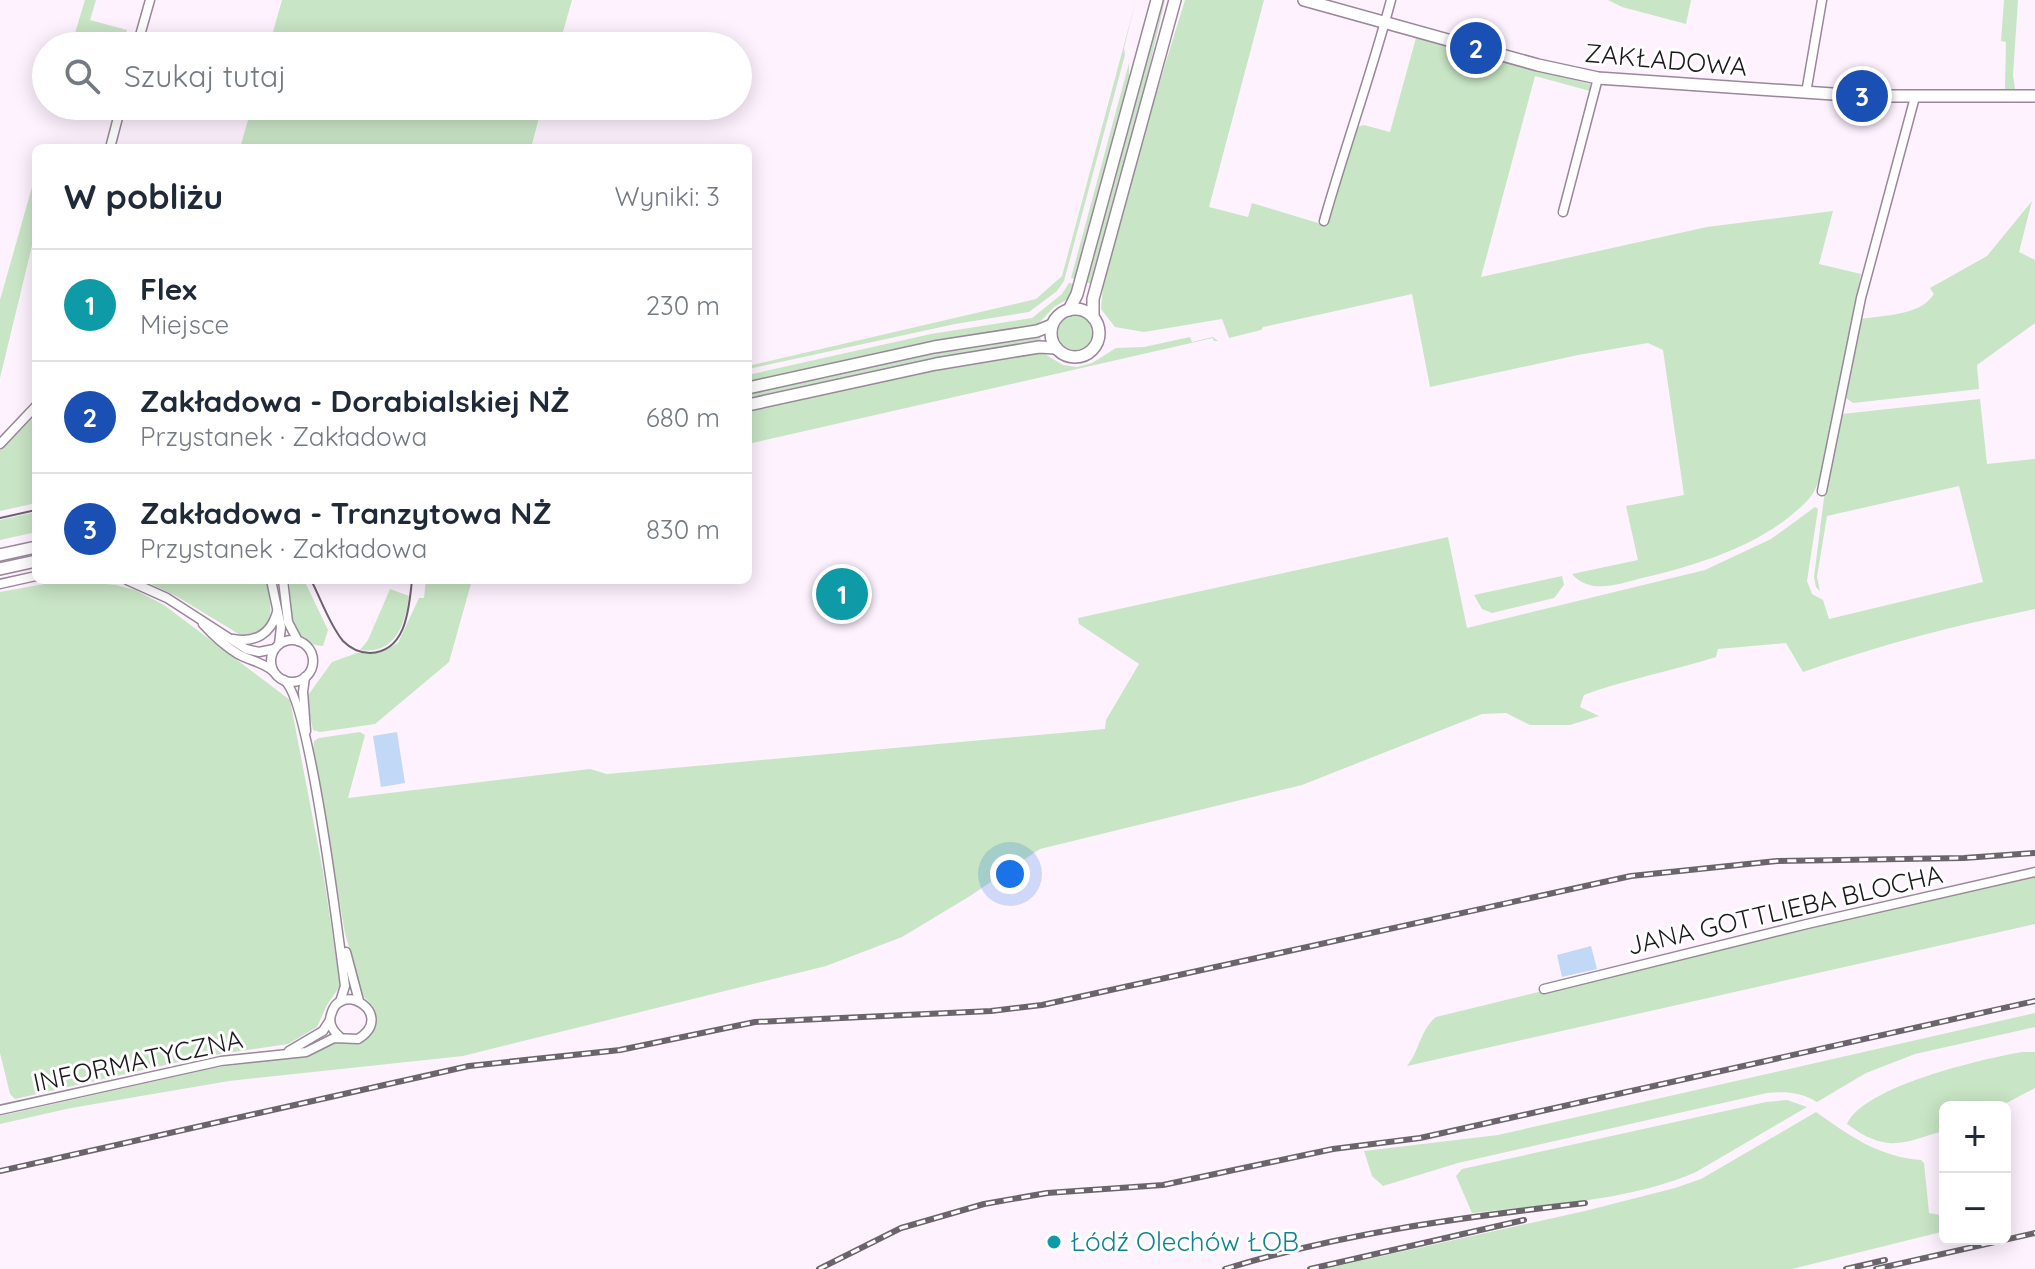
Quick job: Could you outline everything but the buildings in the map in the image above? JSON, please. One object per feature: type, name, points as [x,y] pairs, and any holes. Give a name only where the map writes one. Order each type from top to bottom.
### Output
[{"type":"street","points":[[141,32],[150,0]]},
{"type":"street","points":[[1069,310],[1081,281],[1157,0]]},
{"type":"street","points":[[1093,317],[1083,310],[1069,310],[1057,317],[1052,325],[1051,340],[1056,348],[1067,357],[1076,358],[1094,349],[1099,331],[1093,317],[1093,299],[1175,0]]},
{"type":"street","name":"ZAKŁADOWA","points":[[1304,0],[1560,71],[1598,78],[1806,93],[1915,97],[2035,96]]},
{"type":"street","points":[[1324,221],[1349,133],[1372,72],[1391,0]]},
{"type":"street","points":[[1806,93],[1822,0]]},
{"type":"street","points":[[1563,212],[1598,78]]},
{"type":"street","points":[[1822,491],[1861,298],[1915,97]]},
{"type":"street","points":[[111,144],[117,120]]},
{"type":"street","points":[[752,387],[934,347],[1037,331],[1052,325]]},
{"type":"street","points":[[752,404],[942,362],[1039,347],[1056,348]]},
{"type":"street","points":[[0,444],[32,410]]},
{"type":"street","points":[[0,555],[32,548]]},
{"type":"street","points":[[0,569],[32,562]]},
{"type":"street","points":[[0,584],[32,577]]},
{"type":"street","points":[[136,584],[160,594],[252,651],[264,652],[285,641],[299,641]]},
{"type":"street","points":[[272,584],[281,627],[271,664],[273,671]]},
{"type":"street","points":[[200,621],[233,651],[265,665],[284,680],[292,681],[306,676],[312,657],[288,622],[283,584]]},
{"type":"street","points":[[229,637],[249,640],[262,635],[270,629],[277,611]]},
{"type":"street","name":"INFORMATYCZNA","points":[[306,676],[303,692],[307,744]]},
{"type":"street","name":"INFORMATYCZNA","points":[[284,680],[294,695],[307,744],[340,933],[345,986],[340,1002],[323,1031],[284,1053]]},
{"type":"street","name":"JANA GOTTLIEBA BLOCHA","points":[[1544,989],[2035,872]]},
{"type":"street","name":"INFORMATYCZNA","points":[[0,1110],[221,1061],[306,1052],[327,1040],[340,1037],[358,1039],[369,1030],[371,1018],[369,1011],[359,1001],[340,933]]},
{"type":"street","points":[[340,1002],[347,999],[359,1001]]},
{"type":"street","points":[[330,1020],[331,1027],[340,1037]]},
{"type":"green space","points":[[85,0],[96,0],[90,20],[127,30],[126,32],[75,32]]},
{"type":"green space","points":[[282,0],[572,0],[563,32],[273,32]]},
{"type":"green space","points":[[1136,0],[1125,55],[1064,281],[1057,291],[1029,312],[955,324],[752,368],[752,365],[1036,299],[1062,276]]},
{"type":"green space","points":[[1163,0],[1139,111],[1092,284],[1085,282]]},
{"type":"green space","points":[[1185,0],[1264,0],[1209,207],[1248,217],[1252,203],[1328,226],[1357,127],[1364,125],[1390,132],[1416,38],[1590,84],[1590,91],[1535,76],[1481,277],[1707,227],[1833,211],[1819,264],[1861,274],[1821,474],[1809,498],[1768,532],[1727,552],[1624,583],[1605,586],[1587,584],[1572,574],[1638,560],[1626,506],[1684,495],[1663,350],[1648,343],[1430,387],[1412,294],[1263,327],[1229,338],[1222,319],[1144,332],[1115,327],[1101,309],[1103,287],[1149,117]]},
{"type":"green space","points":[[1608,0],[1691,0],[1686,24],[1622,7]]},
{"type":"green space","points":[[2004,0],[2018,0],[2013,75],[2015,89],[2005,89],[2006,42],[2001,41]]},
{"type":"green space","points":[[1129,63],[1129,81],[1075,279],[1071,278]]},
{"type":"green space","points":[[248,120],[538,120],[532,144],[241,144]]},
{"type":"green space","points":[[32,187],[32,246],[0,378],[0,300]]},
{"type":"green space","points":[[2032,201],[2019,252],[2035,260],[2035,323],[1977,365],[1979,389],[1853,403],[1846,398],[1861,319],[1920,307],[1934,294],[1930,288],[1987,256]]},
{"type":"green space","points":[[1069,283],[1074,284],[1068,299],[1054,307],[1038,324],[933,342],[752,381],[752,374],[931,334],[1032,318],[1062,294]]},
{"type":"green space","points":[[1075,316],[1087,321],[1092,333],[1087,345],[1075,350],[1063,345],[1058,333],[1063,321]]},
{"type":"green space","points":[[1038,335],[1041,339],[1039,342],[935,359],[752,399],[752,392],[900,360]]},
{"type":"green space","points":[[1190,337],[1192,342],[1213,337],[1218,341],[1213,338],[752,443],[752,410],[937,369],[1008,357],[1043,353],[1063,365],[1077,367],[1092,363],[1116,348],[1144,347]]},
{"type":"green space","points":[[1980,399],[1987,464],[2035,459],[2035,609],[1918,636],[1803,672],[1786,643],[1718,649],[1716,657],[1584,695],[1580,707],[1599,716],[1570,725],[1530,725],[1506,713],[1482,714],[1302,785],[1040,849],[902,937],[826,966],[463,1056],[229,1081],[71,1108],[0,1124],[0,1116],[214,1068],[302,1056],[322,1046],[336,1042],[356,1044],[370,1036],[375,1028],[376,1014],[362,995],[345,933],[313,750],[314,741],[319,738],[360,732],[365,735],[348,798],[590,769],[607,774],[1105,729],[1106,720],[1139,664],[1079,624],[1078,618],[1448,537],[1467,628],[1705,570],[1771,539],[1815,507],[1818,509],[1807,581],[1812,594],[1823,600],[1829,619],[1983,582],[1959,486],[1827,516],[1817,577],[1820,591],[1814,577],[1824,498],[1842,414]]},
{"type":"green space","points":[[32,419],[32,504],[0,511],[0,450]]},
{"type":"green space","points":[[32,513],[32,533],[0,540],[0,520]]},
{"type":"green space","points":[[1562,576],[1564,585],[1554,598],[1492,613],[1482,609],[1474,595]]},
{"type":"green space","points":[[44,584],[106,584],[135,590],[164,605],[290,700],[323,871],[340,986],[317,1027],[288,1044],[201,1057],[15,1099],[10,1094],[0,1053],[0,592]]},
{"type":"green space","points":[[151,584],[267,584],[270,617],[262,631],[242,636]]},
{"type":"green space","points":[[289,584],[306,584],[328,630],[323,646],[311,644],[303,638],[297,631]]},
{"type":"green space","points":[[426,584],[471,584],[449,662],[375,724],[320,732],[313,730],[306,698],[332,662],[357,653],[380,653],[398,643],[419,598],[424,598]]},
{"type":"green space","points":[[390,589],[409,596],[401,627],[390,643],[382,648],[360,650],[368,640]]},
{"type":"green space","points":[[2035,875],[2035,924],[1407,1066],[1436,1017]]},
{"type":"green space","points":[[2035,1013],[2035,1027],[1915,1054],[1866,1073],[1817,1102],[1793,1093],[1767,1093],[1458,1163],[1383,1186],[1372,1176],[1364,1151],[1498,1135]]},
{"type":"green space","points":[[2035,1052],[2035,1088],[2010,1101],[1939,1101],[1939,1132],[1905,1142],[1873,1139],[1847,1124],[1858,1110],[1899,1086],[1980,1061]]},
{"type":"green space","points":[[1787,1100],[1807,1107],[1696,1172],[1642,1190],[1586,1200],[1472,1213],[1456,1176],[1462,1169],[1766,1102]]},
{"type":"green space","points":[[1816,1112],[1878,1150],[1921,1160],[1924,1163],[1929,1213],[1939,1215],[1939,1232],[1792,1269],[1324,1269],[1585,1211],[1701,1179]]},
{"type":"water","points":[[397,732],[405,783],[381,787],[373,736]]},
{"type":"water","points":[[1591,946],[1597,969],[1562,977],[1557,955]]},
{"type":"tram line","points":[[0,518],[32,511]]},
{"type":"tram line","points":[[313,584],[343,641],[355,650],[370,653],[382,651],[399,637],[407,615],[411,584]]},
{"type":"railway","points":[[0,1171],[469,1066],[620,1050],[755,1022],[991,1011],[1042,1005],[1631,876],[1777,861],[1964,858],[2035,853]]},
{"type":"railway","points":[[819,1269],[901,1228],[984,1204],[1047,1193],[1163,1185],[1333,1149],[1420,1138],[2035,1001]]},
{"type":"railway","points":[[1225,1269],[1358,1236],[1585,1203]]},
{"type":"railway","points":[[1310,1269],[1524,1220]]},
{"type":"railway","points":[[1876,1269],[2035,1233]]},
{"type":"railway","points":[[1846,1269],[1885,1260]]},
{"type":"place","name":"Zakładowa - Dorabialskiej NŻ","points":[[1476,48]]},
{"type":"place","name":"Zakładowa - Tranzytowa NŻ","points":[[1862,96]]},
{"type":"place","name":"Flex","points":[[842,594]]},
{"type":"place","name":"Łódź Olechów ŁOB","points":[[1054,1242]]}]
